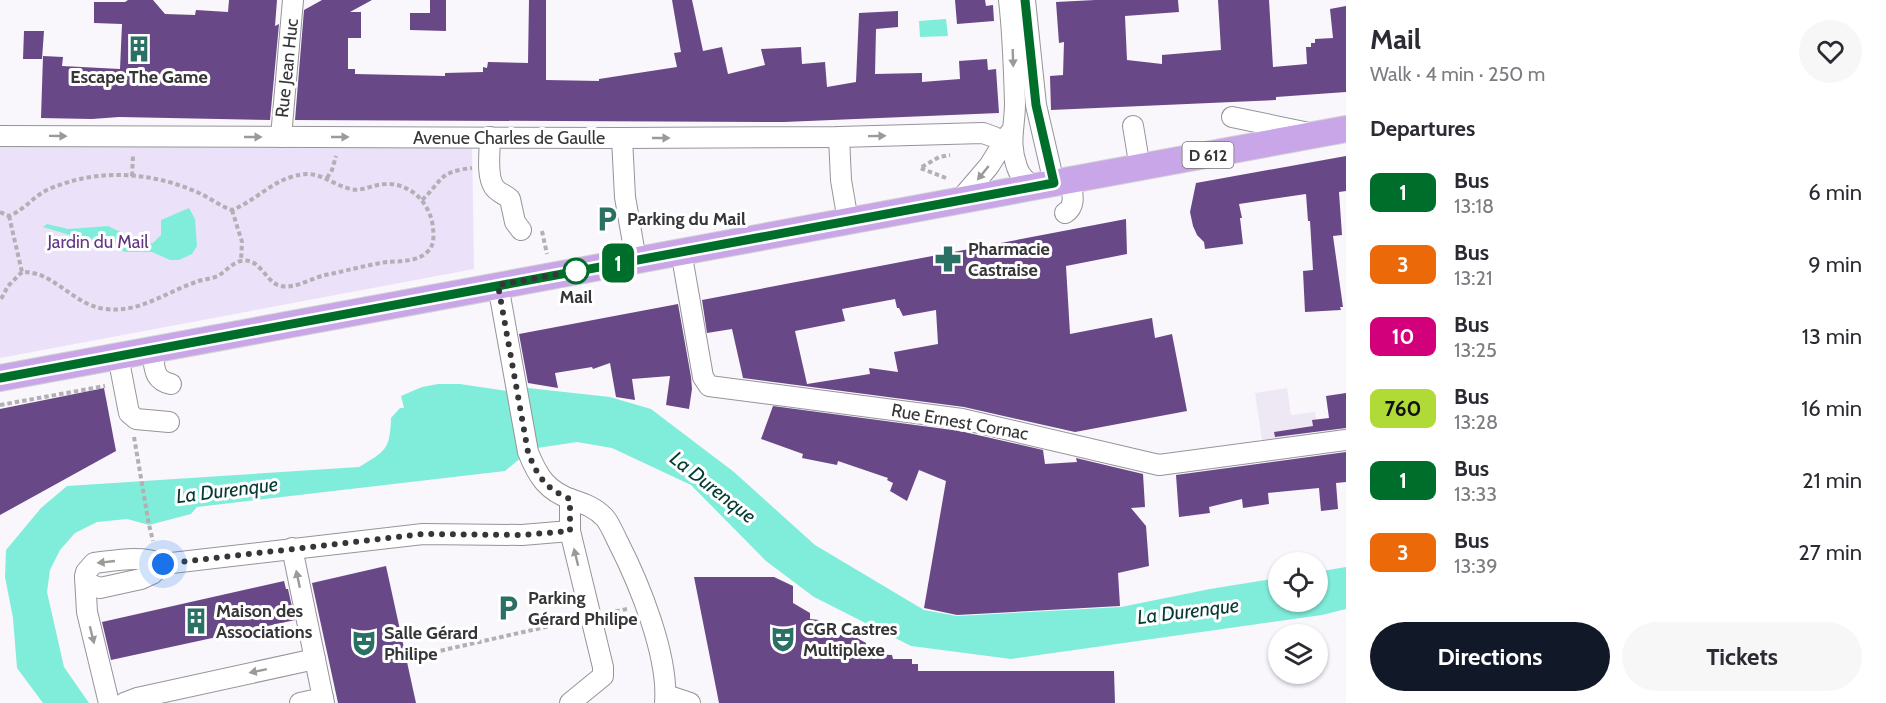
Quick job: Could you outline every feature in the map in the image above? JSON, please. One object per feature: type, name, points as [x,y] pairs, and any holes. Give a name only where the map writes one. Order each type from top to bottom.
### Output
[{"type":"main road","name":"D 612","points":[[0,378],[848,221],[956,188],[1053,184],[1346,129]]},
{"type":"street","points":[[1009,0],[1015,106],[1009,141],[1018,170],[1025,180],[1053,184],[1073,202],[1072,207],[1065,213]]},
{"type":"street","points":[[1025,0],[1036,105],[1053,184]]},
{"type":"street","name":"Rue Jean Huc","points":[[281,137],[287,53],[295,1]]},
{"type":"street","points":[[1232,117],[1317,135]]},
{"type":"street","points":[[1133,126],[1140,168]]},
{"type":"street","name":"Avenue Charles de Gaulle","points":[[0,136],[622,138],[839,137],[983,133],[1009,141]]},
{"type":"street","points":[[490,137],[492,183],[510,199],[515,222],[520,230]]},
{"type":"street","points":[[839,137],[848,221]]},
{"type":"street","points":[[622,138],[622,167],[636,260]]},
{"type":"street","points":[[956,188],[989,165],[1009,141]]},
{"type":"street","name":"Rue Ernest Cornac","points":[[681,251],[703,377],[705,383],[715,388],[962,419],[1159,465],[1346,440]]},
{"type":"street","points":[[498,285],[528,452],[537,474],[557,493],[591,506],[606,518],[626,558],[654,632],[662,664],[666,699],[690,703]]},
{"type":"street","points":[[152,350],[157,377],[171,384]]},
{"type":"street","points":[[118,356],[129,413],[136,419],[169,422]]},
{"type":"street","points":[[570,499],[570,531],[603,667],[603,676],[570,703]]},
{"type":"street","points":[[109,703],[87,612],[85,577],[86,572],[94,563],[137,559],[163,564],[423,534],[522,535],[570,531]]},
{"type":"street","points":[[292,548],[324,700],[300,703]]},
{"type":"street","points":[[124,703],[137,698],[315,658]]},
{"type":"path","points":[[327,178],[332,170],[336,146]]},
{"type":"path","points":[[132,176],[133,147]]},
{"type":"path","points":[[956,188],[944,178],[920,168],[939,157],[957,155]]},
{"type":"path","points":[[422,200],[441,177],[454,170],[472,168]]},
{"type":"path","points":[[0,301],[8,286],[22,272],[39,273],[49,278],[90,306],[108,310],[127,309],[215,277],[241,261],[250,261],[259,266],[281,286],[295,285],[372,264],[415,259],[426,253],[433,244],[430,213],[422,200],[412,191],[395,184],[384,183],[363,190],[352,189],[316,173],[290,177],[275,183],[232,210]]},
{"type":"path","points":[[0,212],[9,216],[20,211],[44,192],[66,182],[89,176],[132,176],[177,184],[232,210],[242,242],[241,261]]},
{"type":"path","points":[[9,216],[22,272]]},
{"type":"path","points":[[542,231],[547,255]]},
{"type":"path","points":[[0,405],[123,383]]},
{"type":"path","points":[[129,413],[148,525]]},
{"type":"path","points":[[426,654],[614,612]]},
{"type":"shaded area","points":[[1287,388],[1291,415],[1315,412],[1318,431],[1262,440],[1255,393]]},
{"type":"green space","name":"Jardin du Mail","points":[[472,144],[474,269],[0,358],[0,145],[133,147]]},
{"type":"water","points":[[946,19],[948,36],[920,37],[919,21]]},
{"type":"water","points":[[189,208],[195,219],[197,246],[192,254],[179,260],[170,260],[152,252],[126,252],[43,227],[47,224],[68,229],[108,226],[145,244],[153,243],[161,235],[161,220]]},
{"type":"water","name":"La Durenque","points":[[460,384],[507,391],[528,388],[610,397],[651,409],[734,472],[815,545],[924,610],[957,616],[1121,607],[1268,580],[1268,612],[1328,612],[1328,570],[1346,567],[1346,609],[1322,615],[1011,659],[911,646],[814,597],[766,561],[691,485],[612,448],[577,442],[537,448],[528,452],[505,471],[197,507],[191,514],[149,525],[127,519],[97,522],[75,533],[60,550],[50,570],[47,592],[64,667],[89,703],[43,703],[17,668],[13,618],[5,577],[6,550],[41,508],[67,486],[359,467],[381,453],[388,443],[391,418],[400,408],[404,408],[401,396],[422,387]]},
{"type":"building","points":[[153,0],[165,14],[195,15],[196,10],[228,12],[229,0],[277,0],[275,26],[279,24],[270,120],[41,118],[43,56],[63,57],[62,66],[120,69],[122,24],[94,23],[94,2],[125,2]]},
{"type":"building","points":[[322,0],[372,0],[350,12],[361,12],[361,38],[348,38],[348,69],[355,69],[355,74],[445,76],[445,73],[483,72],[483,67],[487,68],[488,62],[528,63],[529,0],[546,0],[546,80],[599,81],[599,79],[677,67],[674,53],[681,52],[672,0],[692,0],[703,51],[722,47],[728,74],[765,65],[761,49],[801,47],[802,64],[825,62],[827,87],[856,82],[859,13],[898,11],[898,27],[876,29],[875,74],[922,73],[922,82],[960,79],[959,61],[987,59],[988,70],[996,69],[999,113],[784,122],[295,120],[304,10]]},
{"type":"building","points":[[430,0],[446,0],[446,31],[410,30],[410,13],[430,13]]},
{"type":"building","points":[[955,0],[985,0],[986,6],[993,5],[994,21],[957,24]]},
{"type":"building","points":[[1178,0],[1179,12],[1125,16],[1127,60],[1162,64],[1162,55],[1221,50],[1218,0],[1269,0],[1273,67],[1307,64],[1306,47],[1311,47],[1315,39],[1333,38],[1330,9],[1346,6],[1346,92],[1276,97],[1276,100],[1051,110],[1050,76],[1063,75],[1064,42],[1059,43],[1056,2]]},
{"type":"building","points":[[24,31],[44,31],[42,59],[23,59]]},
{"type":"building","points":[[1346,156],[1346,191],[1339,192],[1342,235],[1333,236],[1343,307],[1340,307],[1341,310],[1305,312],[1303,271],[1313,270],[1306,194],[1239,204],[1243,244],[1205,249],[1204,242],[1197,235],[1193,226],[1190,212],[1196,183]]},
{"type":"building","points":[[1126,219],[1127,254],[1066,266],[1070,334],[1152,318],[1155,338],[1172,334],[1187,411],[1075,432],[964,407],[743,378],[732,329],[707,333],[702,300]],"holes":[[[895,299],[897,308],[903,316],[936,310],[938,344],[894,352],[898,372],[869,368],[870,374],[807,384],[795,331],[845,321],[842,309]]]},
{"type":"building","points":[[678,304],[691,377],[689,409],[666,405],[670,376],[632,379],[635,400],[616,397],[610,363],[593,369],[592,367],[555,373],[558,388],[528,383],[519,334]]},
{"type":"building","points":[[104,388],[116,451],[0,515],[0,409]]},
{"type":"building","points":[[1346,393],[1346,428],[1275,437],[1274,432],[1313,426],[1312,420],[1329,418],[1326,396]]},
{"type":"building","points":[[773,406],[960,431],[1043,450],[1045,464],[1077,462],[1076,458],[1143,474],[1145,507],[1131,508],[1146,526],[1149,566],[1118,573],[1120,606],[957,615],[924,608],[946,481],[919,470],[907,501],[890,491],[893,483],[887,480],[888,478],[838,461],[837,465],[802,458],[803,454],[761,439]]},
{"type":"building","points":[[1346,452],[1346,482],[1336,483],[1338,509],[1321,511],[1319,488],[1268,493],[1269,504],[1243,508],[1242,499],[1209,507],[1210,513],[1179,517],[1176,475]]},
{"type":"building","name":"Salle Gérard Philipe","points":[[386,566],[416,703],[338,703],[312,583]]},
{"type":"building","name":"CGR Castres Multiplexe","points":[[694,577],[774,577],[793,586],[793,603],[810,613],[810,619],[819,620],[820,627],[828,627],[828,635],[852,635],[866,643],[866,654],[892,655],[893,659],[912,659],[912,664],[918,664],[918,671],[1114,671],[1115,703],[719,703]]},
{"type":"building","name":"Maison des Associations","points":[[284,581],[295,620],[111,660],[102,622]]},
{"type":"bus line","name":"1","points":[[0,378],[1054,183],[1036,105],[1025,0]]},
{"type":"place","name":"Escape The Game","points":[[139,49]]},
{"type":"place","name":"Parking du Mail","points":[[607,219]]},
{"type":"place","name":"Pharmacie Castraise","points":[[948,259]]},
{"type":"place","name":"Mail","points":[[576,271]]},
{"type":"place","name":"Parking Gérard Philipe","points":[[508,608]]},
{"type":"place","name":"Maison des Associations","points":[[196,621]]},
{"type":"place","name":"CGR Castres Multiplexe","points":[[783,639]]},
{"type":"place","name":"Salle Gérard Philipe","points":[[364,643]]},
{"type":"route","points":[[163,564],[423,534],[522,535],[570,531],[570,499],[557,493],[537,474],[528,452],[498,285],[576,271]]}]
